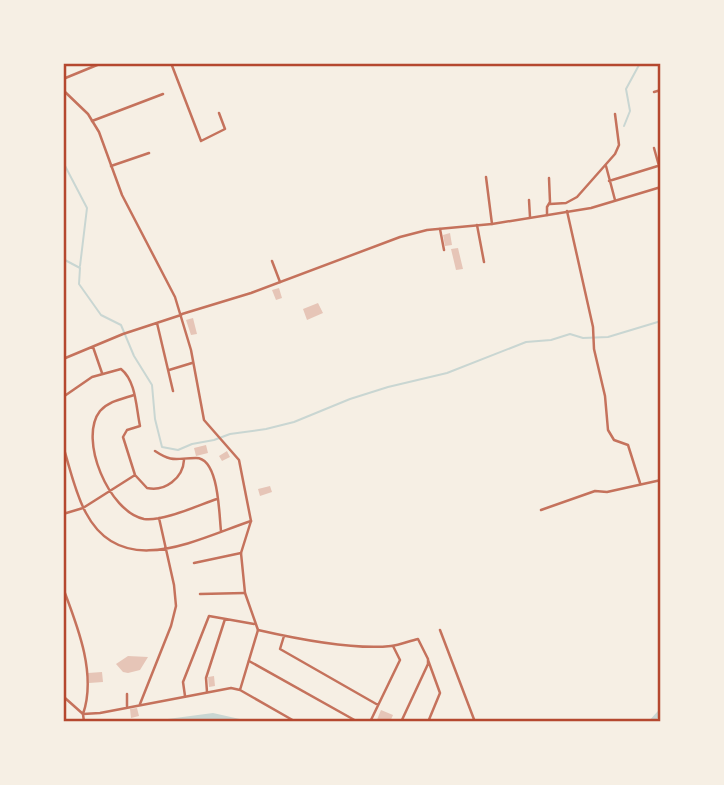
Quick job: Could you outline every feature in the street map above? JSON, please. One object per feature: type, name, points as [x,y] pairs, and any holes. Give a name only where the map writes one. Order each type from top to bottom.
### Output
[{"type":"street","points":[[63,79],[102,63]]},
{"type":"street","points":[[171,63],[201,141],[225,128],[219,113]]},
{"type":"street","points":[[654,92],[661,89]]},
{"type":"street","points":[[63,90],[92,121],[122,195],[175,297],[194,362],[204,420],[239,460],[251,521],[241,553],[245,593],[254,624],[258,630],[284,636],[368,646],[393,646],[418,639],[440,693],[428,722]]},
{"type":"street","points":[[92,121],[163,94]]},
{"type":"street","points":[[550,204],[573,200],[615,154],[619,145],[615,114]]},
{"type":"street","points":[[609,181],[660,165],[654,148]]},
{"type":"street","points":[[111,166],[149,153]]},
{"type":"street","points":[[606,166],[615,201]]},
{"type":"street","points":[[486,177],[492,224]]},
{"type":"street","points":[[547,215],[547,207],[550,204],[548,178]]},
{"type":"street","points":[[63,359],[125,334],[280,282],[400,237],[591,208],[661,187]]},
{"type":"street","points":[[529,200],[530,217]]},
{"type":"street","points":[[567,211],[594,333],[593,341],[606,403],[608,430],[614,440],[628,445],[640,483]]},
{"type":"street","points":[[477,225],[484,262]]},
{"type":"street","points":[[440,229],[444,250]]},
{"type":"street","points":[[272,261],[280,282]]},
{"type":"street","points":[[157,323],[173,391]]},
{"type":"street","points":[[93,347],[102,373]]},
{"type":"street","points":[[169,370],[194,362]]},
{"type":"street","points":[[64,398],[79,384],[102,373],[121,369],[128,376],[140,426],[127,430],[122,437],[135,475],[147,488],[158,488],[173,482],[182,471],[184,460]]},
{"type":"street","points":[[134,395],[106,405],[93,425],[92,441],[109,491],[131,513],[146,519],[159,518],[217,499]]},
{"type":"street","points":[[63,446],[83,508],[98,532],[116,545],[140,551],[164,550],[251,521]]},
{"type":"street","points":[[155,451],[177,461],[198,458],[206,462],[214,475],[221,531]]},
{"type":"street","points":[[63,514],[83,508],[135,475]]},
{"type":"street","points":[[541,510],[595,491],[607,492],[661,480]]},
{"type":"street","points":[[140,704],[176,606],[159,518]]},
{"type":"street","points":[[194,563],[241,553]]},
{"type":"street","points":[[63,587],[85,658],[88,688],[84,722]]},
{"type":"street","points":[[200,594],[245,593]]},
{"type":"street","points":[[186,696],[183,681],[209,616],[254,624]]},
{"type":"street","points":[[207,692],[206,678],[225,619]]},
{"type":"street","points":[[240,690],[258,630]]},
{"type":"street","points":[[440,630],[475,722]]},
{"type":"street","points":[[284,636],[281,649],[379,705]]},
{"type":"street","points":[[370,722],[400,660],[393,646]]},
{"type":"street","points":[[401,722],[426,670],[428,659]]},
{"type":"street","points":[[249,661],[358,722]]},
{"type":"street","points":[[63,690],[64,698],[83,714],[231,688],[240,690],[296,722]]},
{"type":"street","points":[[127,694],[127,706]]},
{"type":"shaded area","points":[[213,713],[253,722],[145,722]]},
{"type":"building","points":[[450,233],[452,245],[445,246],[443,235]]},
{"type":"building","points":[[458,248],[463,269],[456,270],[451,249]]},
{"type":"building","points":[[279,288],[282,298],[276,300],[272,290]]},
{"type":"building","points":[[318,303],[323,313],[307,320],[303,309]]},
{"type":"building","points":[[193,318],[197,334],[191,335],[186,320]]},
{"type":"building","points":[[206,445],[208,453],[196,456],[194,448]]},
{"type":"building","points":[[227,451],[230,457],[222,461],[219,456]]},
{"type":"building","points":[[270,486],[272,492],[260,496],[258,489]]},
{"type":"building","points":[[128,656],[148,657],[140,670],[128,673],[123,672],[116,664]]},
{"type":"building","points":[[102,672],[103,682],[89,683],[88,673]]},
{"type":"building","points":[[214,676],[215,686],[209,687],[208,677]]},
{"type":"building","points":[[137,708],[139,716],[131,718],[130,709]]},
{"type":"building","points":[[381,710],[393,715],[390,722],[376,722]]},
{"type":"waterway","points":[[624,126],[630,111],[626,89],[639,65],[644,63]]},
{"type":"waterway","points":[[63,162],[87,208],[80,266]]},
{"type":"waterway","points":[[63,259],[80,268],[79,284],[101,315],[121,325],[134,356],[152,385],[155,419],[162,447],[178,450],[230,434],[294,422],[350,399],[447,373],[526,342],[551,340],[570,334],[583,338],[608,337],[661,321]]},
{"type":"waterway","points":[[651,722],[661,711]]}]
